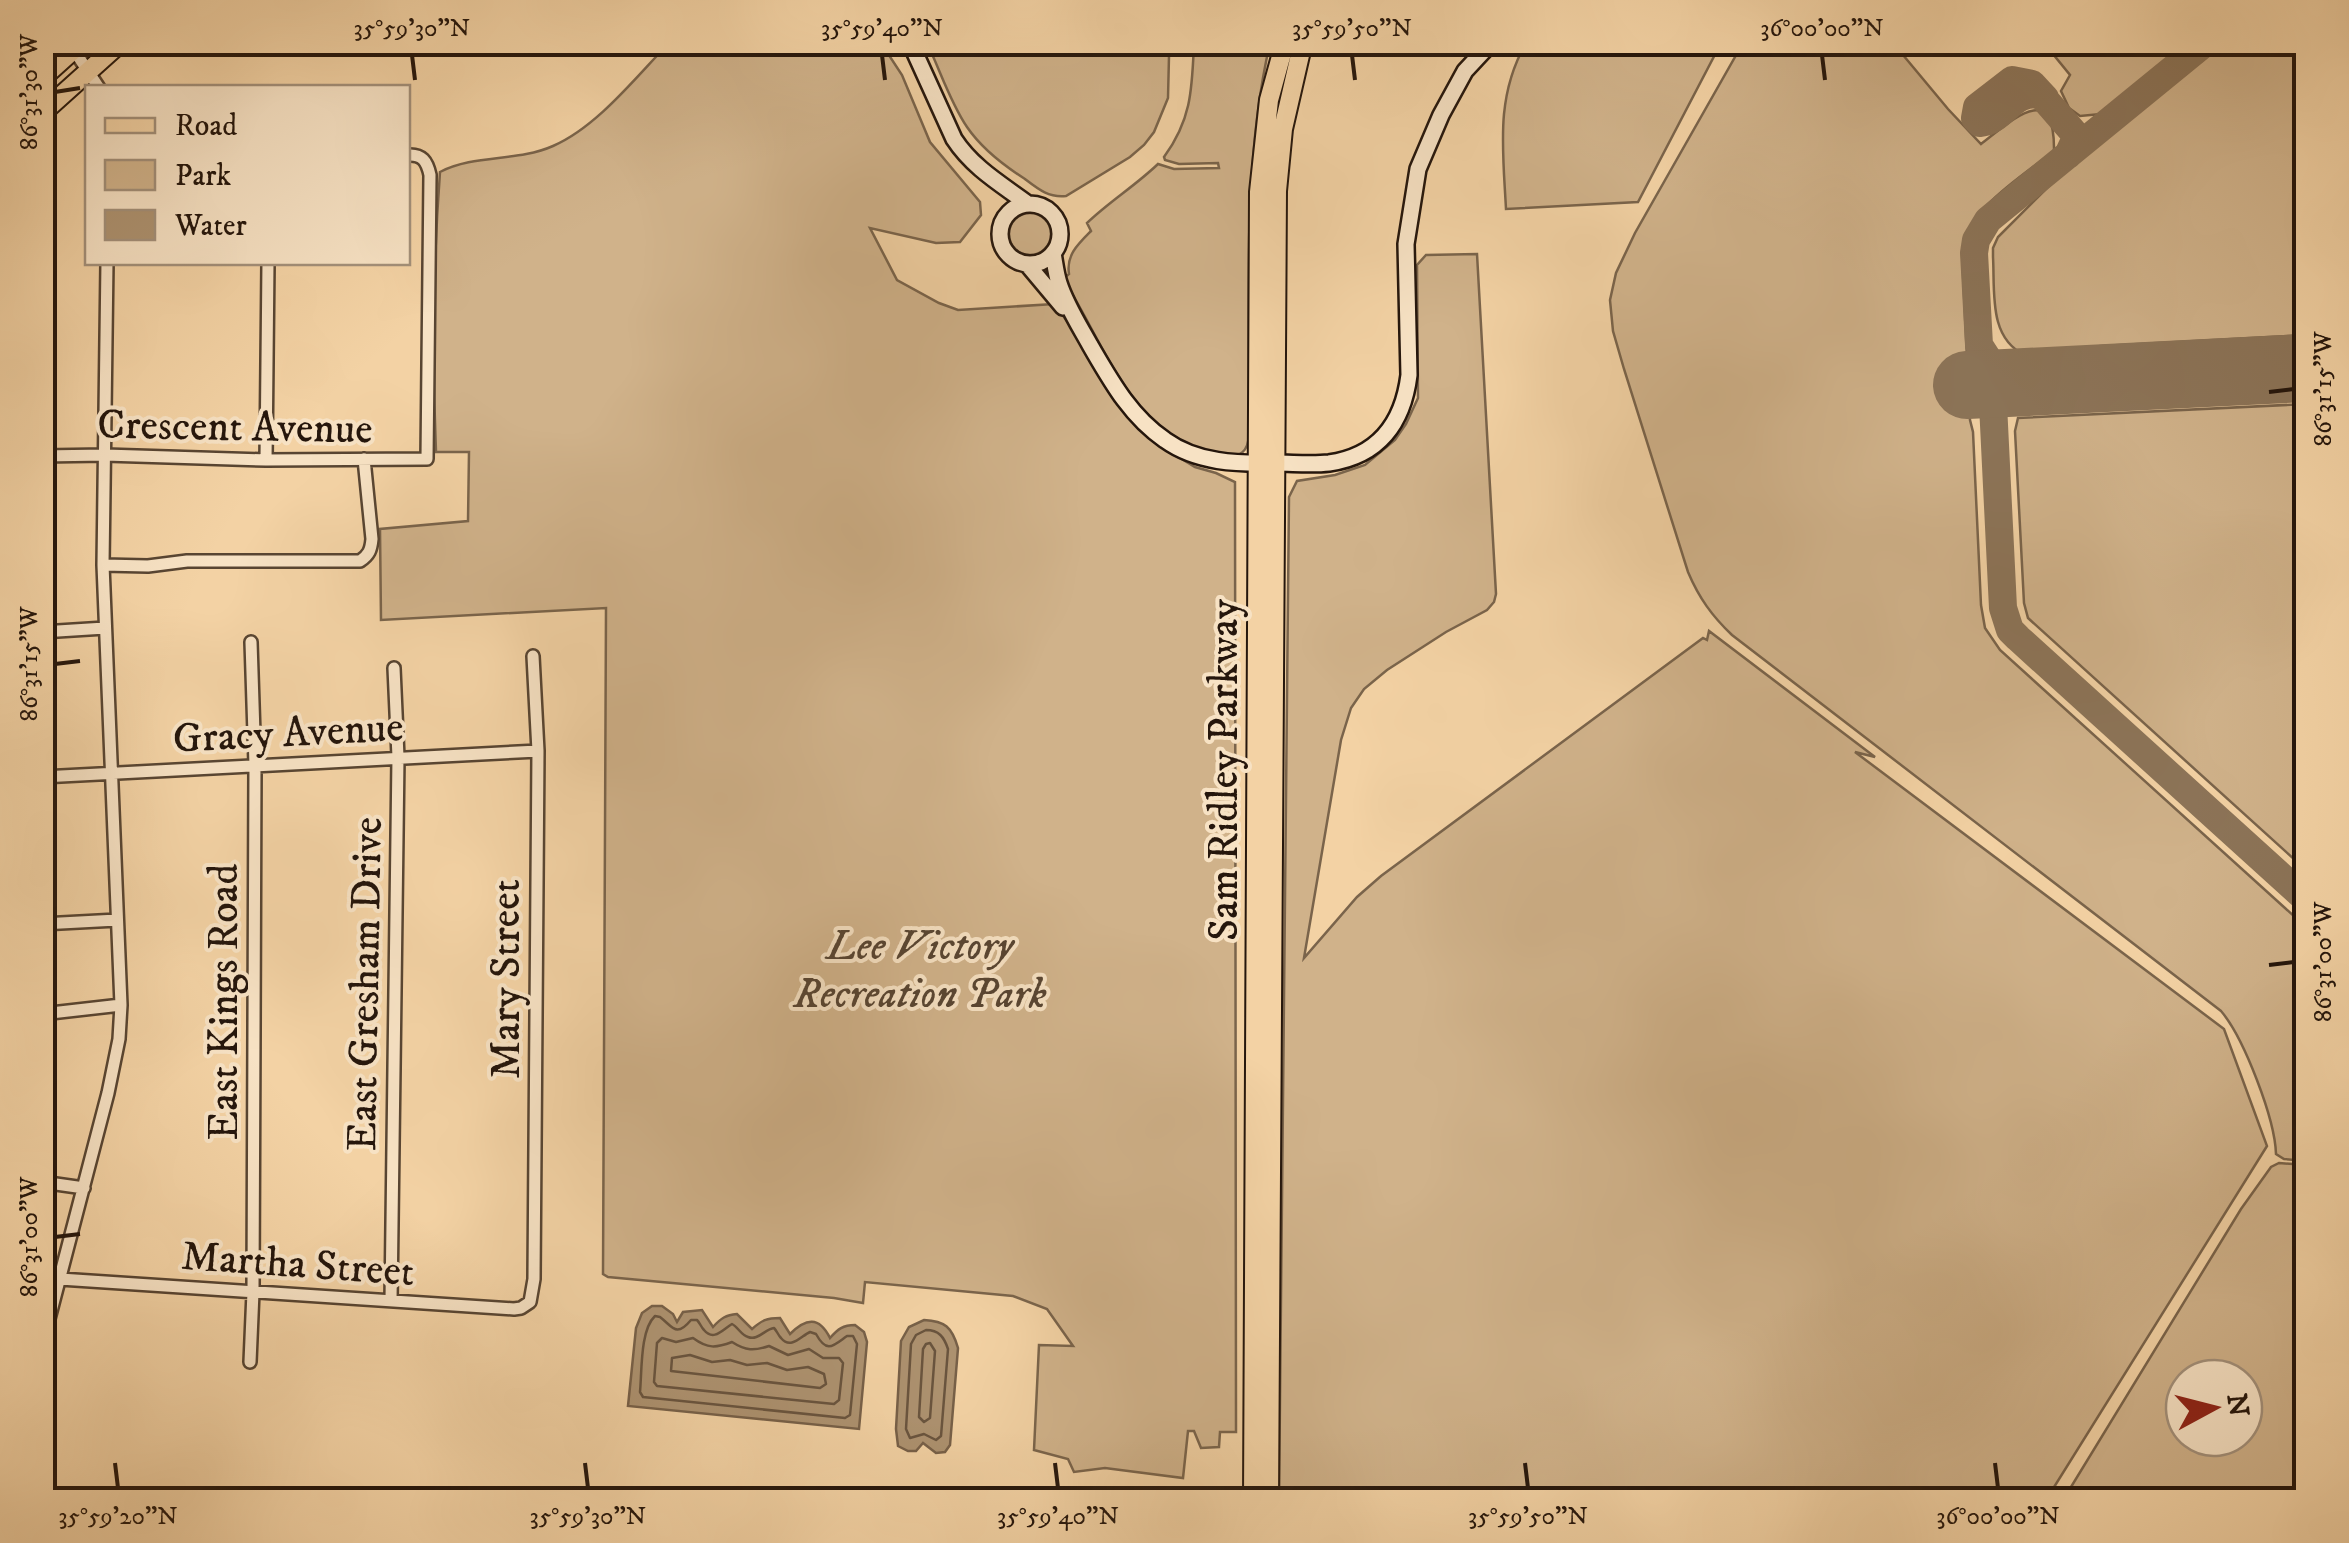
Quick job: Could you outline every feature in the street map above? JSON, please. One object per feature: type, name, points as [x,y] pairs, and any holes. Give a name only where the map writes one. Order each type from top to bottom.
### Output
[{"type":"main road","points":[[94,80],[121,42]]},
{"type":"main road","name":"Sam Ridley Parkway","points":[[1270,1500],[1268,464],[1260,192],[1269,100],[1285,42]]},
{"type":"main road","name":"Sam Ridley Parkway","points":[[1253,1500],[1268,464],[1283,129],[1303,42]]},
{"type":"main road","points":[[42,78],[78,46]]},
{"type":"main road","points":[[42,112],[85,86]]},
{"type":"street","points":[[910,42],[964,153],[988,177],[1028,204],[1044,208],[1056,219],[1060,236],[1053,254],[1058,279],[1076,320],[1129,408],[1167,442],[1186,452],[1228,462],[1268,464],[1328,463],[1360,454],[1378,442],[1402,412],[1409,375],[1406,244],[1418,169],[1465,72],[1492,42]]},
{"type":"street","points":[[78,46],[94,80]]},
{"type":"street","name":"Crescent Avenue","points":[[42,456],[427,458],[430,175],[425,160],[417,154],[410,155]]},
{"type":"street","points":[[988,177],[1006,215]]},
{"type":"street","points":[[1028,204],[1006,215],[1000,228],[1003,248],[1017,262],[1026,264],[1037,264],[1053,254]]},
{"type":"street","points":[[1026,264],[1076,320]]},
{"type":"street","points":[[44,1338],[112,1078],[121,1005],[103,566],[107,265]]},
{"type":"street","points":[[266,460],[268,265]]},
{"type":"street","points":[[103,566],[360,560],[371,549],[372,539],[364,459]]},
{"type":"street","points":[[42,632],[105,628]]},
{"type":"street","name":"East Kings Road","points":[[250,1362],[255,765],[251,642]]},
{"type":"street","name":"Mary Street","points":[[530,1302],[534,1279],[538,750],[533,656]]},
{"type":"street","name":"East Gresham Drive","points":[[392,1301],[398,757],[394,668]]},
{"type":"street","name":"Gracy Avenue","points":[[42,776],[538,750]]},
{"type":"street","points":[[42,924],[117,920]]},
{"type":"street","points":[[42,1014],[121,1005]]},
{"type":"street","points":[[42,1182],[84,1188]]},
{"type":"street","name":"Martha Street","points":[[60,1279],[514,1309],[530,1302]]},
{"type":"green space","points":[[1526,42],[1721,43],[1638,202],[1506,209],[1505,104]]},
{"type":"green space","name":"Lee Victory Recreation Park","points":[[669,43],[881,43],[902,75],[930,142],[980,202],[981,215],[960,242],[936,243],[870,228],[897,280],[958,310],[1054,304],[1164,448],[1195,467],[1235,482],[1236,1432],[1220,1432],[1219,1447],[1201,1448],[1194,1431],[1188,1431],[1183,1478],[1105,1468],[1074,1472],[1068,1459],[1034,1450],[1039,1345],[1073,1346],[1047,1309],[1013,1296],[865,1282],[863,1303],[603,1274],[606,608],[381,620],[380,529],[468,521],[469,452],[436,452],[434,312],[440,172],[467,163],[539,151],[569,138],[615,100]]},
{"type":"green space","points":[[927,43],[1139,43],[1169,56],[1168,98],[1144,145],[1066,196],[1054,196],[1009,168],[973,135],[955,107]]},
{"type":"green space","points":[[1194,43],[1270,43],[1251,188],[1249,435],[1245,449],[1235,455],[1192,446],[1166,431],[1144,411],[1109,361],[1063,279],[1069,274],[1074,250],[1091,231],[1087,223],[1158,164],[1174,169],[1219,168],[1218,163],[1179,164],[1164,157],[1185,116]]},
{"type":"green space","points":[[1743,43],[1893,43],[1981,144],[2029,111],[2039,110],[2047,116],[2054,151],[1984,208],[1966,237],[1962,254],[1985,628],[2000,650],[2306,927],[2306,1161],[2284,1159],[2276,1154],[2257,1080],[2221,1011],[1732,635],[1692,581],[1624,369],[1613,331],[1610,300],[1616,273],[1635,233]]},
{"type":"green space","points":[[2044,43],[2111,43],[2117,51],[2128,43],[2188,43],[2101,114],[2080,116],[2069,108],[2061,91],[2070,75]]},
{"type":"green space","points":[[2224,43],[2306,43],[2306,335],[2101,346],[2092,347],[2091,352],[2025,355],[2005,337],[1996,312],[1993,248],[1998,237],[2055,180]]},
{"type":"green space","points":[[1030,213],[1045,219],[1051,234],[1045,249],[1030,255],[1015,249],[1009,234],[1015,219]]},
{"type":"green space","points":[[1477,254],[1496,594],[1487,610],[1387,670],[1364,689],[1351,708],[1341,740],[1304,958],[1357,897],[1381,876],[1703,638],[1707,640],[1709,631],[1875,757],[1855,752],[2224,1029],[2267,1146],[2046,1500],[1279,1500],[1289,497],[1297,481],[1365,465],[1395,440],[1418,398],[1417,265],[1426,255]]},
{"type":"green space","points":[[2306,404],[2306,870],[2028,618],[2015,431],[2018,418]]},
{"type":"green space","points":[[2279,1163],[2306,1165],[2306,1500],[2063,1500],[2241,1209],[2271,1167]]},
{"type":"water","points":[[652,1306],[662,1306],[677,1322],[683,1312],[702,1310],[713,1327],[737,1314],[752,1329],[765,1320],[780,1318],[790,1334],[812,1322],[830,1338],[841,1328],[855,1325],[864,1332],[867,1342],[859,1429],[628,1406],[636,1328],[642,1313]]},
{"type":"water","points":[[924,1320],[947,1326],[958,1348],[950,1445],[945,1452],[936,1453],[923,1443],[916,1451],[898,1446],[901,1341],[909,1327]]},
{"type":"waterway","points":[[185,1500],[196,1493],[222,1500]]},
{"type":"taxiway","points":[[2206,42],[1988,220],[1976,240],[1979,345],[1990,362],[1992,384],[2003,608],[2010,630],[2018,638],[2306,899]]},
{"type":"taxiway","points":[[2045,98],[2032,84],[2012,80],[1977,107],[1975,118],[1980,123],[1989,121],[2022,97],[2041,95],[2074,133],[2068,155]]},
{"type":"runway","points":[[1967,385],[2306,368]]}]
